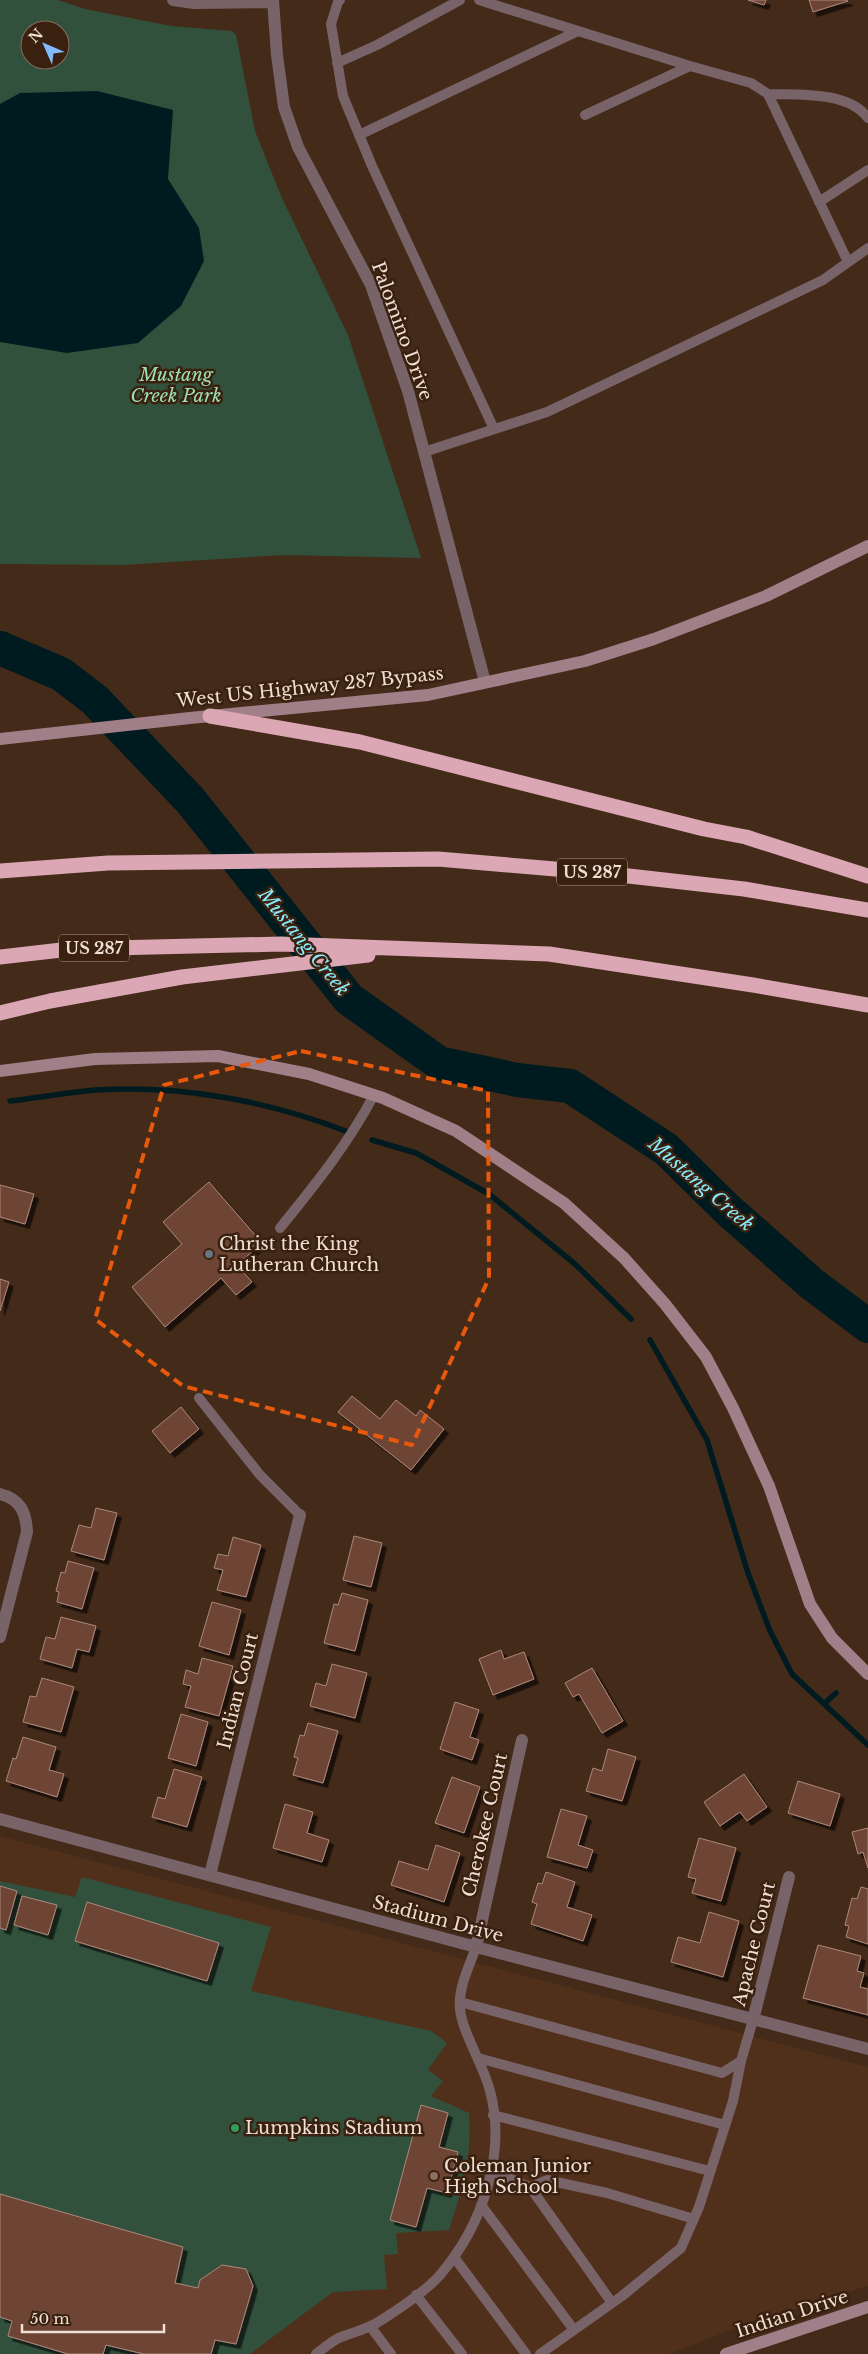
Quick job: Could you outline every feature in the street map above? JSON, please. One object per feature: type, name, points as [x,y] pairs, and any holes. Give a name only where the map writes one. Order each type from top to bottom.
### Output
[{"type":"highway","points":[[210,716],[360,742],[704,829],[746,837],[868,876]]},
{"type":"highway","name":"US 287","points":[[0,871],[108,863],[438,859],[602,873],[744,889],[868,910]]},
{"type":"highway","name":"US 287","points":[[0,957],[70,949],[188,944],[281,944],[548,954],[753,985],[868,1005]]},
{"type":"highway","points":[[0,1013],[50,1000],[209,974],[407,950]]},
{"type":"main road","name":"West US Highway 287 Bypass","points":[[0,739],[428,694],[585,661],[654,638],[766,596],[868,546]]},
{"type":"main road","points":[[0,1072],[95,1060],[218,1056],[309,1074],[374,1095],[456,1131],[564,1203],[624,1258],[665,1304],[706,1357],[733,1408],[769,1486],[810,1604],[832,1638],[868,1674]]},
{"type":"main road","name":"Indian Drive","points":[[726,2354],[868,2307]]},
{"type":"street","points":[[174,0],[194,4],[273,1]]},
{"type":"street","name":"Palomino Drive","points":[[273,1],[277,55],[284,107],[298,147],[371,285],[408,391],[485,682]]},
{"type":"street","points":[[0,1494],[14,1500],[26,1515],[27,1532],[0,1637]]},
{"type":"street","name":"Indian Court","points":[[210,1875],[300,1515]]},
{"type":"street","name":"Cherokee Court","points":[[476,1947],[522,1740]]},
{"type":"street","name":"Stadium Drive","points":[[0,1819],[476,1947],[868,2049]]},
{"type":"street","name":"Apache Court","points":[[753,2020],[789,1876]]},
{"type":"lane","points":[[340,0],[331,24],[343,96],[359,135],[494,429]]},
{"type":"lane","points":[[337,63],[378,45],[460,0]]},
{"type":"lane","points":[[479,0],[690,66],[751,83],[768,94],[828,96],[862,109],[868,118]]},
{"type":"lane","points":[[359,135],[578,31]]},
{"type":"lane","points":[[585,115],[690,66]]},
{"type":"lane","points":[[768,94],[848,262]]},
{"type":"lane","points":[[819,202],[868,170]]},
{"type":"lane","points":[[424,452],[547,412],[823,280],[868,248]]},
{"type":"lane","points":[[280,1228],[328,1170],[358,1125],[374,1095]]},
{"type":"lane","points":[[198,1398],[260,1475],[300,1515]]},
{"type":"lane","points":[[316,2354],[340,2337],[370,2326],[416,2295],[439,2275],[454,2257],[481,2205],[492,2171],[496,2137],[490,2092],[462,2022],[460,2002],[462,1986],[476,1947]]},
{"type":"lane","points":[[460,2002],[722,2073],[742,2061]]},
{"type":"lane","points":[[540,2354],[612,2302],[681,2248],[694,2219],[733,2101],[753,2020]]},
{"type":"lane","points":[[478,2058],[725,2125]]},
{"type":"lane","points":[[493,2115],[710,2171]]},
{"type":"lane","points":[[492,2171],[530,2187],[612,2302]]},
{"type":"lane","points":[[530,2187],[547,2180],[606,2193],[694,2219]]},
{"type":"lane","points":[[481,2205],[574,2330]]},
{"type":"lane","points":[[454,2257],[526,2354]]},
{"type":"lane","points":[[416,2295],[462,2354]]},
{"type":"lane","points":[[370,2326],[391,2354]]},
{"type":"highlighted area","points":[[301,1051],[488,1091],[489,1278],[412,1445],[183,1386],[95,1319],[164,1085]]},
{"type":"shaded area","name":"Coleman Junior High School","points":[[0,1836],[868,2067],[868,2286],[743,2325],[670,2354],[0,2354]]},
{"type":"green space","name":"Mustang Creek Park","points":[[0,0],[58,0],[85,9],[171,26],[232,31],[236,35],[255,131],[281,196],[348,335],[421,558],[284,555],[123,565],[0,564]]},
{"type":"green space","name":"Lumpkins Stadium","points":[[82,1877],[271,1927],[251,1991],[431,2031],[447,2043],[428,2070],[443,2081],[431,2096],[469,2113],[468,2159],[462,2186],[449,2230],[396,2233],[398,2254],[384,2255],[387,2289],[333,2292],[250,2354],[0,2354],[0,1881],[75,1897]]},
{"type":"water","points":[[97,91],[173,110],[168,179],[199,228],[204,261],[181,306],[138,343],[67,353],[0,342],[0,104],[20,93]]},
{"type":"building","points":[[748,0],[766,0],[764,5]]},
{"type":"building","points":[[809,0],[847,0],[848,1],[813,12]]},
{"type":"building","name":"Christ the King Lutheran Church","points":[[209,1182],[262,1243],[237,1265],[252,1282],[236,1295],[221,1278],[165,1327],[132,1287],[182,1244],[163,1222]]},
{"type":"building","points":[[0,1185],[34,1194],[25,1224],[0,1217]]},
{"type":"building","points":[[0,1279],[9,1282],[0,1311]]},
{"type":"building","points":[[352,1396],[380,1419],[396,1400],[416,1416],[420,1410],[444,1429],[411,1470],[338,1412]]},
{"type":"building","points":[[181,1407],[199,1429],[170,1453],[152,1431]]},
{"type":"building","points":[[96,1508],[117,1513],[104,1560],[71,1551],[79,1525],[91,1528]]},
{"type":"building","points":[[354,1536],[382,1543],[371,1587],[343,1580]]},
{"type":"building","points":[[233,1537],[261,1545],[246,1597],[217,1590],[223,1570],[214,1568],[218,1554],[228,1556]]},
{"type":"building","points":[[68,1561],[94,1568],[82,1609],[57,1602],[59,1592],[56,1591],[61,1572],[65,1573]]},
{"type":"building","points":[[342,1593],[368,1600],[355,1651],[324,1643],[334,1604],[338,1605]]},
{"type":"building","points":[[212,1602],[241,1610],[229,1655],[199,1646]]},
{"type":"building","points":[[61,1617],[96,1626],[89,1652],[77,1649],[72,1668],[40,1659],[46,1637],[55,1639]]},
{"type":"building","points":[[501,1650],[504,1659],[524,1652],[534,1679],[493,1695],[479,1659]]},
{"type":"building","points":[[202,1658],[233,1666],[219,1716],[185,1707],[191,1686],[183,1684],[186,1670],[198,1674]]},
{"type":"building","points":[[332,1664],[367,1673],[355,1718],[310,1706],[316,1683],[326,1686]]},
{"type":"building","points":[[592,1668],[623,1721],[602,1733],[579,1694],[573,1697],[565,1683]]},
{"type":"building","points":[[42,1678],[74,1687],[61,1732],[23,1722],[30,1696],[36,1697]]},
{"type":"building","points":[[455,1702],[479,1710],[470,1737],[479,1740],[472,1760],[440,1749]]},
{"type":"building","points":[[181,1714],[208,1722],[196,1766],[168,1758]]},
{"type":"building","points":[[308,1723],[338,1731],[323,1783],[293,1775],[298,1758],[294,1757],[300,1735],[304,1736]]},
{"type":"building","points":[[23,1737],[56,1747],[49,1770],[64,1774],[57,1797],[6,1781],[13,1758],[16,1759]]},
{"type":"building","points":[[608,1749],[636,1757],[622,1801],[586,1791],[593,1768],[602,1771]]},
{"type":"building","points":[[174,1769],[202,1777],[187,1827],[152,1817],[158,1797],[165,1799]]},
{"type":"building","points":[[744,1774],[767,1807],[747,1821],[740,1812],[720,1826],[704,1802]]},
{"type":"building","points":[[452,1777],[480,1787],[464,1833],[435,1823]]},
{"type":"building","points":[[798,1781],[840,1794],[830,1826],[788,1813]]},
{"type":"building","points":[[285,1804],[313,1812],[307,1833],[329,1840],[322,1862],[273,1848]]},
{"type":"building","points":[[561,1809],[587,1816],[578,1845],[593,1850],[587,1868],[547,1857]]},
{"type":"building","points":[[868,1828],[868,1868],[863,1852],[858,1854],[852,1832]]},
{"type":"building","points":[[699,1838],[736,1848],[721,1901],[692,1893],[696,1879],[688,1877]]},
{"type":"building","points":[[436,1845],[460,1853],[444,1902],[391,1885],[399,1861],[428,1870]]},
{"type":"building","points":[[546,1872],[575,1882],[567,1907],[592,1915],[583,1941],[531,1924],[537,1904],[532,1902],[538,1883],[542,1884]]},
{"type":"building","points":[[0,1886],[17,1891],[6,1930],[0,1928]]},
{"type":"building","points":[[861,1887],[868,1889],[868,1944],[846,1937],[849,1926],[845,1925],[852,1898],[857,1899]]},
{"type":"building","points":[[22,1896],[57,1905],[48,1935],[14,1925]]},
{"type":"building","points":[[87,1902],[219,1943],[207,1981],[75,1941]]},
{"type":"building","points":[[709,1912],[739,1921],[723,1977],[671,1962],[678,1937],[700,1943]]},
{"type":"building","points":[[818,1945],[861,1956],[857,1971],[864,1973],[860,1987],[868,1989],[868,2015],[803,1998]]},
{"type":"building","points":[[421,2105],[448,2113],[439,2147],[458,2152],[447,2193],[427,2188],[416,2227],[390,2220]]},
{"type":"building","points":[[0,2194],[183,2247],[175,2283],[198,2288],[200,2280],[222,2265],[246,2269],[253,2286],[236,2344],[215,2340],[211,2354],[144,2354],[106,2345],[103,2354],[68,2354],[8,2336],[12,2321],[0,2317]]},
{"type":"waterway","name":"Mustang Creek","points":[[0,648],[61,674],[95,700],[190,800],[349,999],[439,1063],[517,1080],[570,1086],[666,1149],[728,1210],[812,1284],[868,1326]]},
{"type":"waterway","points":[[10,1101],[97,1090],[161,1090],[193,1093],[256,1104],[318,1121],[348,1132]]},
{"type":"waterway","points":[[372,1140],[416,1153],[489,1194],[575,1264],[631,1319]]},
{"type":"waterway","points":[[650,1340],[707,1440],[748,1573],[770,1631],[792,1674],[868,1745]]},
{"type":"waterway","points":[[824,1704],[836,1693]]},
{"type":"place","name":"Christ the King Lutheran Church","points":[[209,1254]]},
{"type":"place","name":"Lumpkins Stadium","points":[[235,2128]]},
{"type":"place","name":"Coleman Junior High School","points":[[434,2176]]}]
